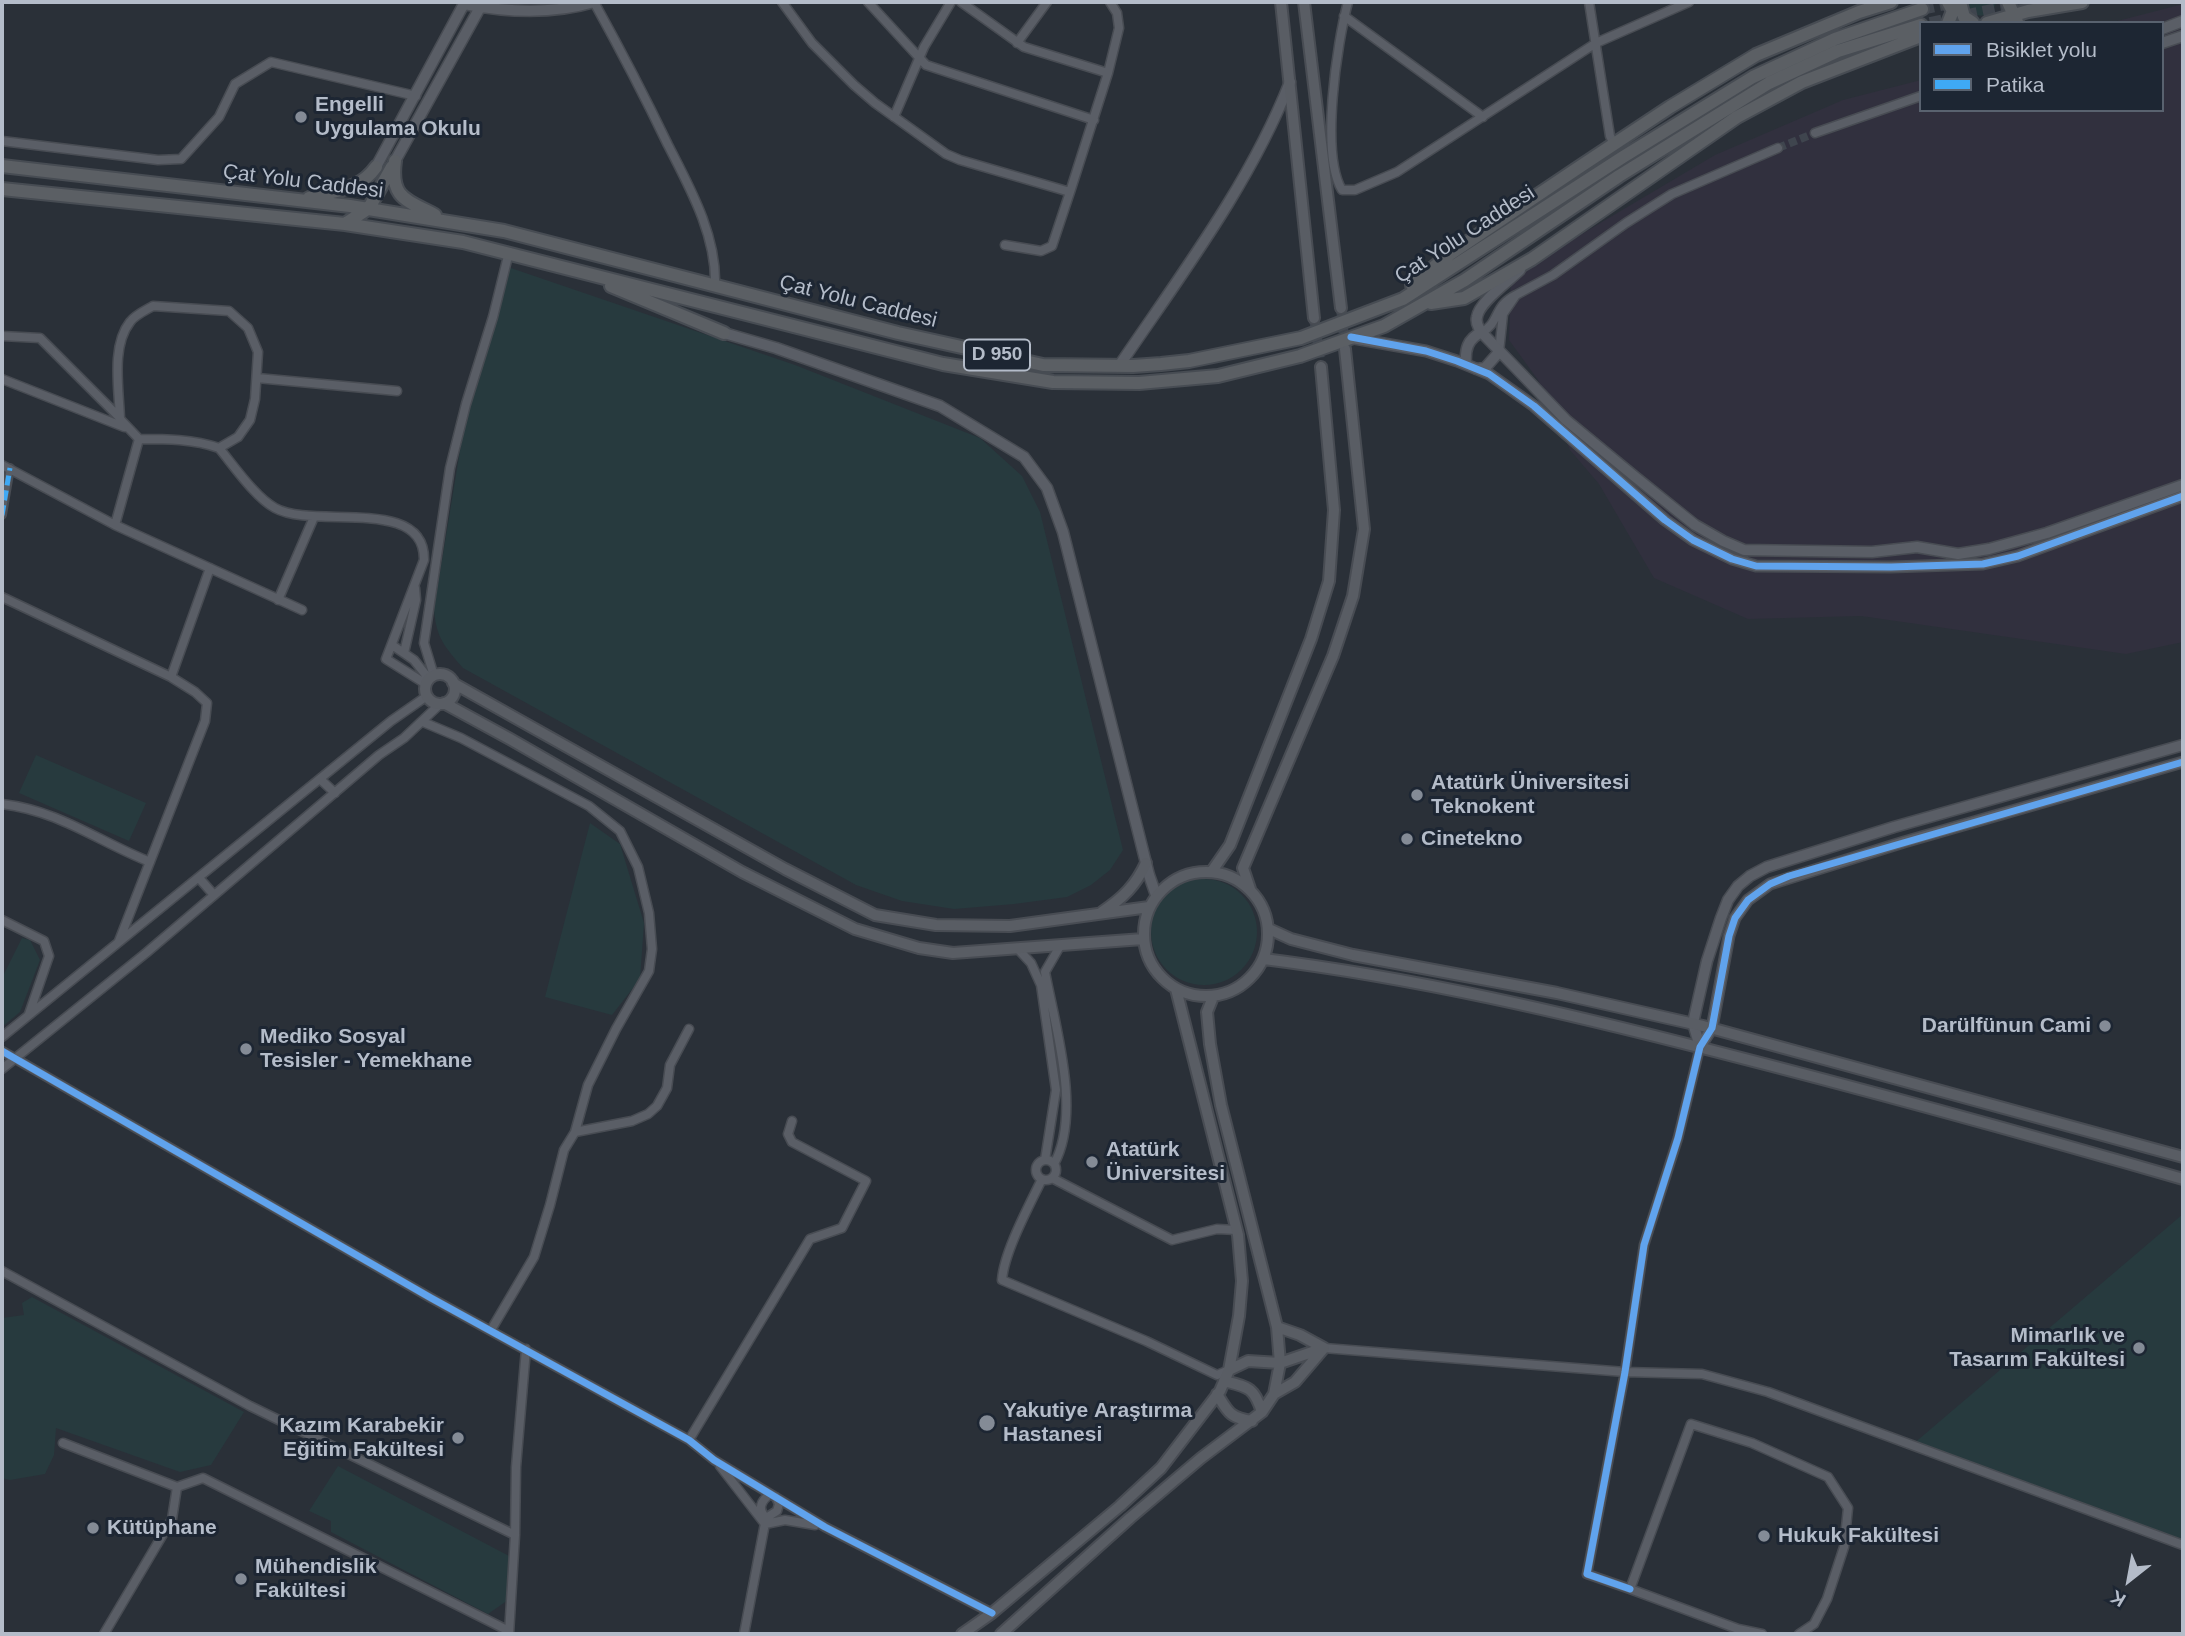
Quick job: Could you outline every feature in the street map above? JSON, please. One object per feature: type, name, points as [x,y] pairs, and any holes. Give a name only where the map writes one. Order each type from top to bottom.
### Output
[{"type":"highway","points":[[1388,305],[1450,254],[1614,144],[1756,55],[1859,12],[1891,2]]},
{"type":"highway","points":[[1948,2],[1953,11],[1949,21]]},
{"type":"highway","points":[[1959,2],[1964,17],[1970,21]]},
{"type":"highway","points":[[2008,2],[2015,19],[2028,11],[2082,2]]},
{"type":"highway","points":[[2017,2],[2028,11]]},
{"type":"highway","name":"Çat Yolu Caddesi","points":[[2,166],[369,208],[504,231],[898,333],[1043,365],[1119,366],[1189,361],[1301,338],[1403,299],[1753,77],[1835,39],[1923,9]]},
{"type":"highway","name":"Çat Yolu Caddesi","points":[[2,189],[345,224],[463,242],[943,364],[1054,382],[1139,383],[1218,376],[1348,343],[1465,280],[1619,176],[1769,83],[1838,51],[1919,26]]},
{"type":"highway","points":[[1423,304],[1464,298],[1532,259],[1737,117],[1802,82],[1919,37]]},
{"type":"highway","points":[[345,224],[369,208],[395,161]]},
{"type":"highway","points":[[395,161],[394,186],[405,201],[447,221]]},
{"type":"highway","points":[[303,200],[347,190],[371,174],[376,167]]},
{"type":"highway","points":[[579,272],[724,333]]},
{"type":"main road","points":[[1282,2],[1314,318]]},
{"type":"main road","points":[[1304,2],[1341,308]]},
{"type":"main road","points":[[1250,889],[1243,868],[1333,656],[1353,596],[1364,529],[1348,343]]},
{"type":"main road","points":[[1212,871],[1230,845],[1311,639],[1329,581],[1334,510],[1321,367]]},
{"type":"main road","points":[[1143,939],[953,953],[919,948],[855,929],[742,872],[442,704],[432,702],[429,684],[446,676],[453,683],[785,869],[875,915],[936,925],[1010,926],[1149,907]]},
{"type":"main road","points":[[442,704],[453,696],[453,683]]},
{"type":"main road","points":[[1100,914],[1127,894],[1146,863]]},
{"type":"main road","points":[[1212,871],[1238,880],[1250,889],[1259,900],[1269,929],[1264,959],[1253,976],[1237,989],[1213,997],[1196,996],[1176,989],[1160,976],[1149,959],[1143,939],[1144,923],[1156,895],[1179,877],[1212,871]]},
{"type":"main road","points":[[1269,929],[1291,939],[1353,955],[1558,993],[1693,1023],[2183,1157]]},
{"type":"main road","points":[[1264,959],[1516,1002],[1914,1102],[2183,1179]]},
{"type":"main road","points":[[962,1634],[992,1613],[1120,1506],[1161,1468],[1217,1394],[1239,1316],[1242,1281],[1237,1230],[1176,989]]},
{"type":"main road","points":[[1001,1634],[1130,1518],[1262,1412],[1274,1394],[1280,1363],[1277,1327],[1219,1093],[1207,1012],[1213,997]]},
{"type":"main road","points":[[1277,1327],[1324,1348]]},
{"type":"main road","points":[[1223,1375],[1248,1361],[1280,1363],[1324,1348]]},
{"type":"main road","points":[[1274,1394],[1296,1382],[1324,1348]]},
{"type":"main road","points":[[1223,1375],[1256,1394],[1262,1412]]},
{"type":"main road","points":[[1217,1394],[1227,1411],[1237,1419],[1252,1420]]},
{"type":"street","points":[[376,167],[465,3],[563,9],[594,2],[688,186],[712,248],[715,286]]},
{"type":"street","points":[[782,2],[812,43],[854,85],[953,158],[1070,192]]},
{"type":"street","points":[[868,2],[918,58],[930,67],[1094,120]]},
{"type":"street","points":[[894,117],[918,58],[951,2]]},
{"type":"street","points":[[961,2],[1030,50],[1108,73]]},
{"type":"street","points":[[1017,43],[1047,2]]},
{"type":"street","points":[[1005,245],[1041,251],[1052,246],[1108,73],[1119,20],[1110,2]]},
{"type":"street","points":[[1348,2],[1332,105],[1334,158],[1337,181],[1342,190],[1355,190],[1397,172],[1596,43],[1689,2]]},
{"type":"street","points":[[1589,2],[1610,136],[1614,144]]},
{"type":"street","points":[[395,161],[482,4]]},
{"type":"street","points":[[1344,16],[1483,117]]},
{"type":"street","points":[[2164,28],[2183,21]]},
{"type":"street","points":[[2164,42],[2183,36]]},
{"type":"street","points":[[2,141],[158,160],[181,159],[219,117],[235,84],[271,62],[416,96]]},
{"type":"street","points":[[1119,366],[1173,289],[1246,170],[1268,132],[1291,80]]},
{"type":"street","points":[[1815,133],[1919,97]]},
{"type":"street","points":[[1471,367],[1465,351],[1468,343],[1474,336],[1489,329],[1500,306],[1553,275],[1672,194],[1778,148]]},
{"type":"street","points":[[429,684],[425,643],[450,468],[509,252]]},
{"type":"street","points":[[1532,259],[1483,305],[1477,317],[1478,328],[1566,419],[1695,525],[1744,550],[1872,552],[1909,547],[1958,554],[1989,549],[2047,533],[2183,485]]},
{"type":"street","points":[[1471,367],[1485,368],[1499,352],[1503,314],[1516,295]]},
{"type":"street","points":[[120,419],[121,340],[131,321],[153,306],[229,311],[248,328],[258,352],[257,378],[250,421],[238,436],[219,448]]},
{"type":"street","points":[[724,333],[776,348],[940,407],[1024,457],[1047,488],[1063,533],[1156,895]]},
{"type":"street","points":[[2,336],[40,338],[139,439],[181,440],[219,448],[274,508],[295,515],[314,517],[377,518],[398,522],[411,530],[418,536],[424,560],[386,659],[429,684]]},
{"type":"street","points":[[1348,343],[1426,351],[1489,374],[1534,406],[1665,520],[1692,540],[1732,559],[1756,566],[1907,567],[1983,564],[2018,556],[2183,496]]},
{"type":"street","points":[[257,378],[397,391]]},
{"type":"street","points":[[2,379],[127,428]]},
{"type":"street","points":[[115,525],[139,439]]},
{"type":"street","points":[[2,515],[6,466],[115,525],[302,610]]},
{"type":"street","points":[[278,600],[314,517]]},
{"type":"street","points":[[1907,567],[1905,553],[1909,547]]},
{"type":"street","points":[[1923,566],[1924,549]]},
{"type":"street","points":[[171,677],[210,568]]},
{"type":"street","points":[[404,653],[416,600],[415,584]]},
{"type":"street","points":[[2,597],[171,677],[207,703],[208,712],[118,944]]},
{"type":"street","points":[[392,645],[414,660],[429,684]]},
{"type":"street","points":[[2,1037],[391,721],[429,684]]},
{"type":"street","points":[[2,1069],[442,704]]},
{"type":"street","points":[[423,722],[461,738],[589,806],[620,831],[638,867],[649,914],[652,948],[649,971],[588,1085],[575,1132],[564,1150],[534,1257],[491,1330]]},
{"type":"street","points":[[1700,1047],[1693,1023],[1707,961],[1728,901],[1738,886],[1750,876],[1766,867],[1894,827],[2183,745]]},
{"type":"street","points":[[1762,1634],[1738,1629],[1587,1574],[1625,1372],[1644,1245],[1678,1138],[1700,1047],[1712,1028],[1729,936],[1735,918],[1748,900],[1770,884],[2183,762]]},
{"type":"street","points":[[320,779],[335,793]]},
{"type":"street","points":[[2,804],[22,806],[55,816],[150,862]]},
{"type":"street","points":[[199,878],[214,895]]},
{"type":"street","points":[[2,920],[44,940],[49,956],[28,1017]]},
{"type":"street","points":[[1052,1178],[1062,1145],[1066,1108],[1062,1060],[1045,972],[1060,946]]},
{"type":"street","points":[[1018,949],[1031,963],[1041,985],[1056,1090],[1045,1160],[1037,1167],[1037,1174],[1042,1179]]},
{"type":"street","points":[[575,1132],[632,1121],[648,1114],[657,1106],[667,1088],[670,1065],[689,1029]]},
{"type":"street","points":[[2,1051],[219,1178],[689,1440],[714,1460],[824,1527],[992,1613]]},
{"type":"street","points":[[689,1440],[810,1239],[842,1228],[866,1181],[792,1142],[788,1134],[792,1121]]},
{"type":"street","points":[[1045,1160],[1055,1164]]},
{"type":"street","points":[[1042,1179],[1052,1178],[1172,1240],[1217,1229],[1237,1230]]},
{"type":"street","points":[[1042,1179],[1017,1233],[1002,1280],[1223,1375]]},
{"type":"street","points":[[2,1271],[250,1406],[515,1535]]},
{"type":"street","points":[[1324,1348],[1625,1372],[1702,1374],[1768,1392],[2183,1545]]},
{"type":"street","points":[[63,1443],[177,1487],[203,1478],[509,1633],[516,1467],[526,1349]]},
{"type":"street","points":[[1630,1589],[1691,1424],[1752,1443],[1828,1476],[1848,1508],[1844,1547],[1827,1599],[1814,1624],[1800,1634]]},
{"type":"street","points":[[714,1460],[766,1521]]},
{"type":"street","points":[[104,1634],[172,1519],[177,1487]]},
{"type":"street","points":[[744,1634],[766,1521],[777,1511],[779,1504],[773,1495]]},
{"type":"street","points":[[766,1521],[761,1506],[764,1499],[773,1495]]},
{"type":"street","points":[[766,1521],[785,1520],[824,1527]]},
{"type":"shaded area","points":[[2183,4],[2183,642],[2126,654],[1861,616],[1748,619],[1654,578],[1599,484],[1570,450],[1538,380],[1509,340],[1511,276],[1715,155],[1843,100],[1919,81],[1919,112],[2164,112],[2164,21],[2118,21]]},
{"type":"green space","points":[[1967,2],[1996,2],[1990,12],[1981,16],[1973,13]]},
{"type":"green space","points":[[505,266],[795,365],[980,438],[1022,476],[1040,512],[1123,850],[1110,870],[1091,885],[1067,897],[954,909],[902,901],[856,885],[463,668],[443,642],[437,628],[434,609],[464,426]]},
{"type":"green space","points":[[36,755],[146,803],[129,841],[19,793]]},
{"type":"green space","points":[[590,823],[620,844],[644,923],[640,979],[612,1015],[545,997]]},
{"type":"green space","points":[[1204,879],[1224,883],[1241,895],[1253,912],[1257,932],[1253,952],[1241,969],[1224,981],[1204,985],[1184,981],[1167,969],[1155,952],[1151,932],[1155,912],[1167,895],[1184,883]]},
{"type":"green space","points":[[22,938],[30,940],[40,960],[20,1012],[2,1027],[2,978]]},
{"type":"green space","points":[[2183,1214],[2183,1545],[1912,1445]]},
{"type":"green space","points":[[32,1297],[244,1412],[211,1465],[180,1472],[56,1428],[54,1455],[45,1474],[10,1480],[2,1478],[2,1318],[24,1315],[22,1303]]},
{"type":"green space","points":[[338,1466],[511,1557],[508,1600],[488,1614],[331,1532],[331,1521],[309,1511]]},
{"type":"tunnel","points":[[1922,9],[1954,2]]},
{"type":"tunnel","points":[[1940,21],[2030,2]]},
{"type":"tunnel","points":[[1778,148],[1815,133]]},
{"type":"tunnel","points":[[1341,308],[1345,347]]},
{"type":"tunnel","points":[[1314,318],[1321,367]]},
{"type":"marked path","points":[[2,515],[10,468]]},
{"type":"cycle path","points":[[1351,337],[1426,351],[1489,374],[1534,406],[1665,520],[1693,540],[1732,559],[1756,566],[1891,567],[1983,564],[2018,556],[2183,496]]},
{"type":"cycle path","points":[[1630,1589],[1587,1574],[1625,1372],[1644,1245],[1678,1138],[1700,1047],[1712,1028],[1729,936],[1735,918],[1748,900],[1770,884],[1789,876],[2183,762]]},
{"type":"cycle path","points":[[2,1051],[431,1298],[689,1440],[714,1460],[825,1527],[992,1613]]},
{"type":"place","name":"Engelli Uygulama Okulu","points":[[301,117]]},
{"type":"place","name":"Atatürk Üniversitesi Teknokent","points":[[1417,795]]},
{"type":"place","name":"Cinetekno","points":[[1407,839]]},
{"type":"place","name":"Darülfünun Cami","points":[[2105,1026]]},
{"type":"place","name":"Mediko Sosyal Tesisler - Yemekhane","points":[[246,1049]]},
{"type":"place","name":"Atatürk Üniversitesi","points":[[1092,1162]]},
{"type":"place","name":"Mimarlık ve Tasarım Fakültesi","points":[[2139,1348]]},
{"type":"place","name":"Yakutiye Araştırma Hastanesi","points":[[987,1423]]},
{"type":"place","name":"Kazım Karabekir Eğitim Fakültesi","points":[[458,1438]]},
{"type":"place","name":"Kütüphane","points":[[93,1528]]},
{"type":"place","name":"Hukuk Fakültesi","points":[[1764,1536]]},
{"type":"place","name":"Mühendislik Fakültesi","points":[[241,1579]]}]
